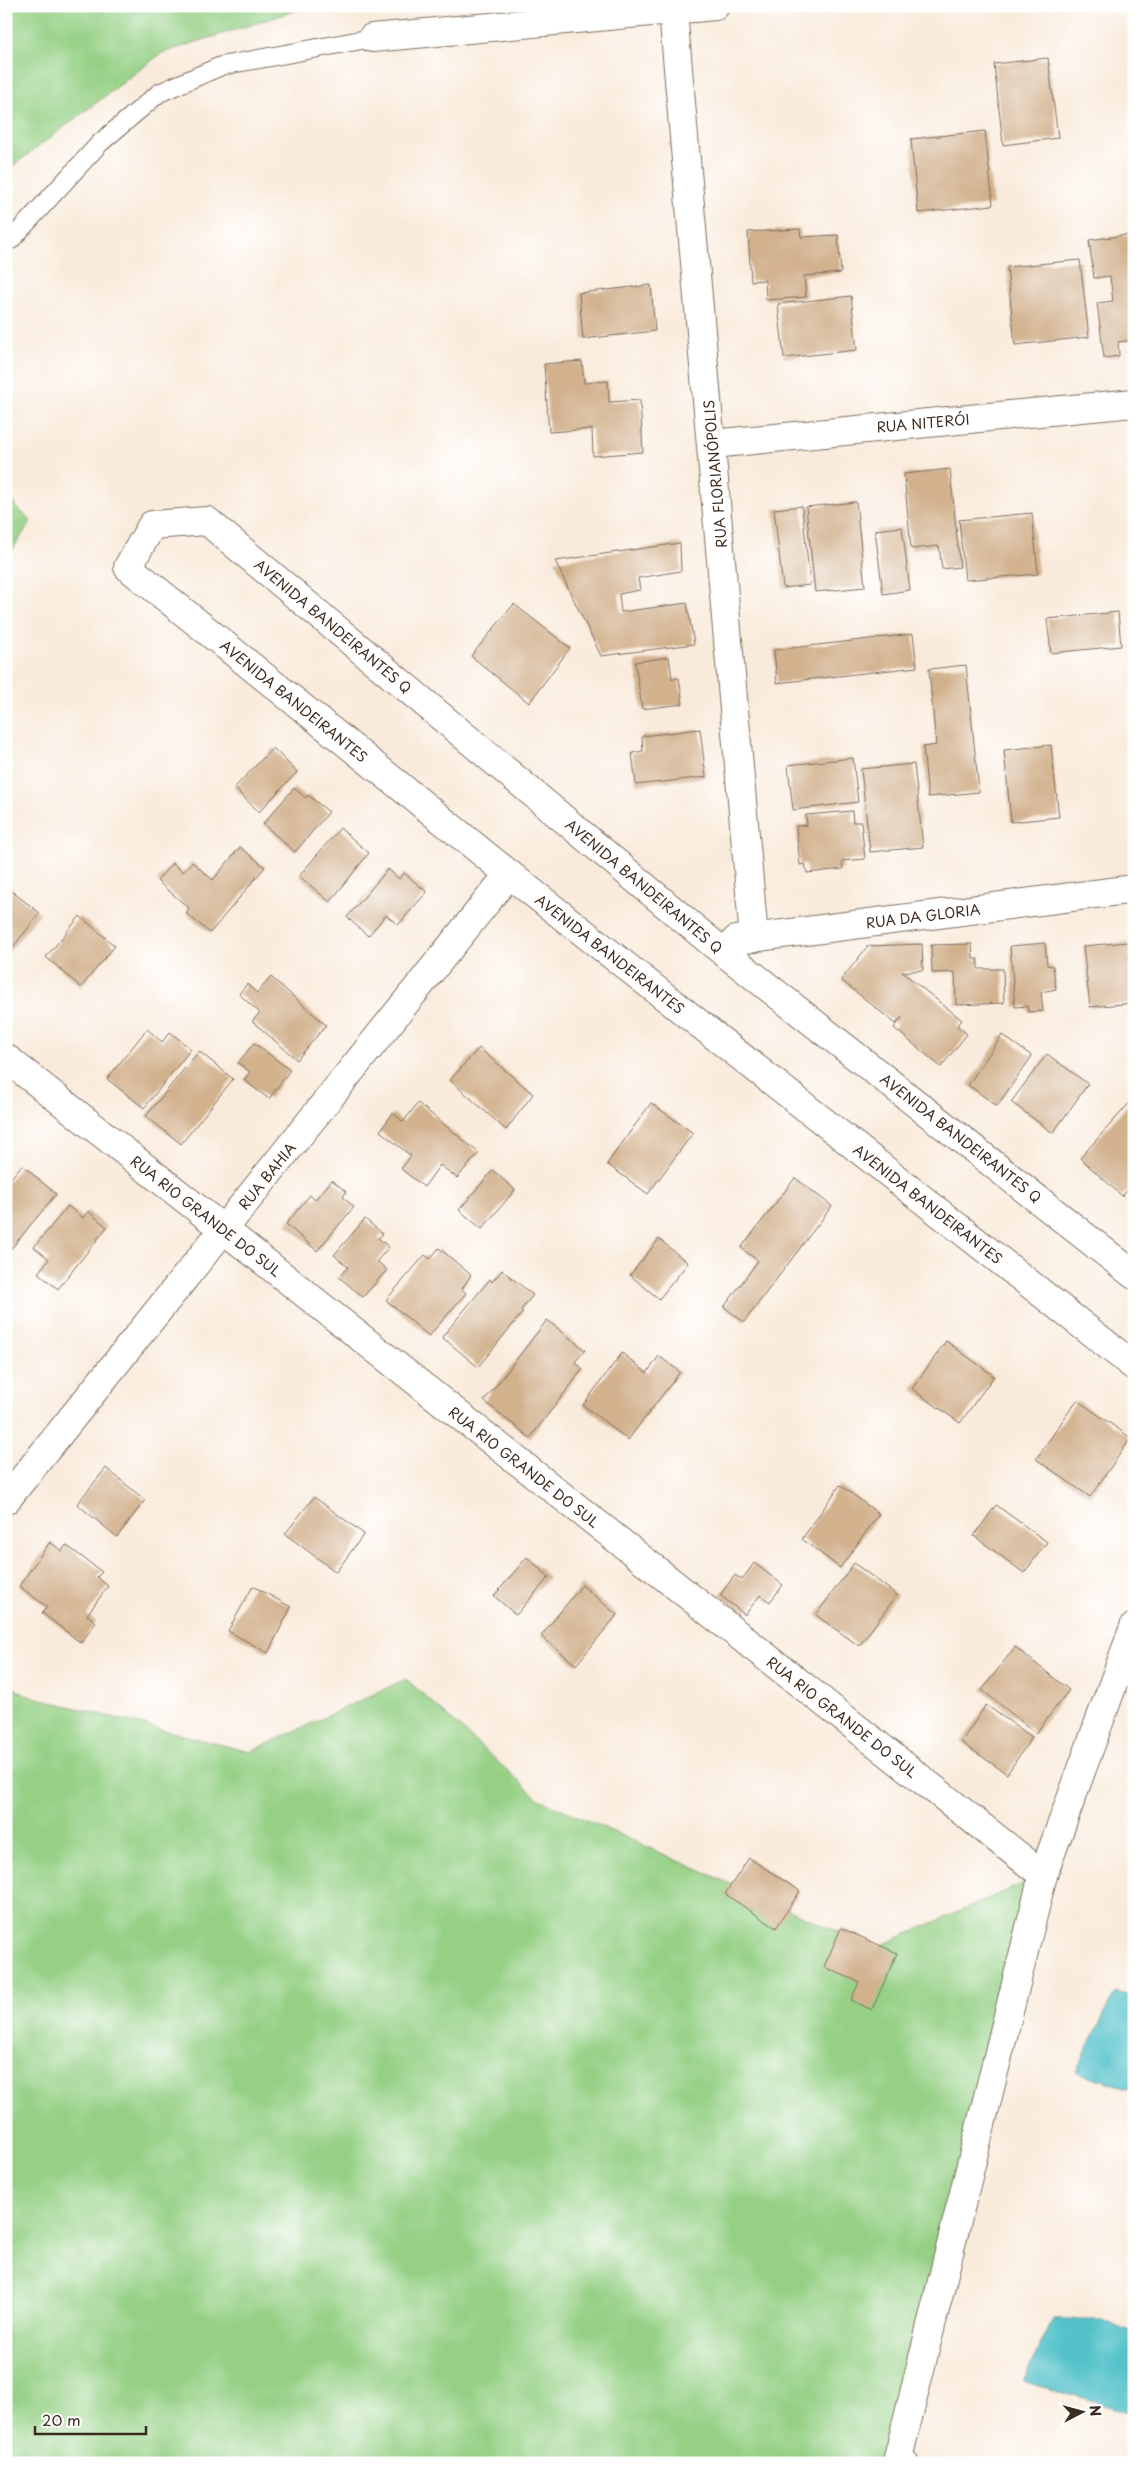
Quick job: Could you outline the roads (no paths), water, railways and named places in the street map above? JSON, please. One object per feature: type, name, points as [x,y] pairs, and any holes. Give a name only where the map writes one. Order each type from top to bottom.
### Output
[{"type":"street","points":[[372,38],[714,6]]},
{"type":"street","name":"RUA FLORIANÓPOLIS","points":[[673,9],[754,938]]},
{"type":"street","name":"RUA NITERÓI","points":[[712,444],[1134,403]]},
{"type":"street","name":"AVENIDA BANDEIRANTES Q","points":[[152,525],[207,521],[712,943],[1134,1275]]},
{"type":"street","name":"AVENIDA BANDEIRANTES","points":[[152,525],[128,567],[509,874],[1134,1366]]},
{"type":"street","name":"RUA BAHIA","points":[[6,1500],[509,874]]},
{"type":"street","name":"RUA DA GLORIA","points":[[712,943],[1134,889]]},
{"type":"street","name":"RUA RIO GRANDE DO SUL","points":[[6,1058],[1042,1875]]},
{"type":"street","points":[[904,2463],[898,2458],[1042,1875],[1134,1627]]},
{"type":"lane","points":[[11,240],[100,143],[159,93],[221,66],[372,38]]},
{"type":"water","points":[[1115,1992],[1134,1997],[1134,2090],[1076,2072]]},
{"type":"water","points":[[1053,2319],[1101,2319],[1134,2333],[1134,2414],[1023,2381]]}]
